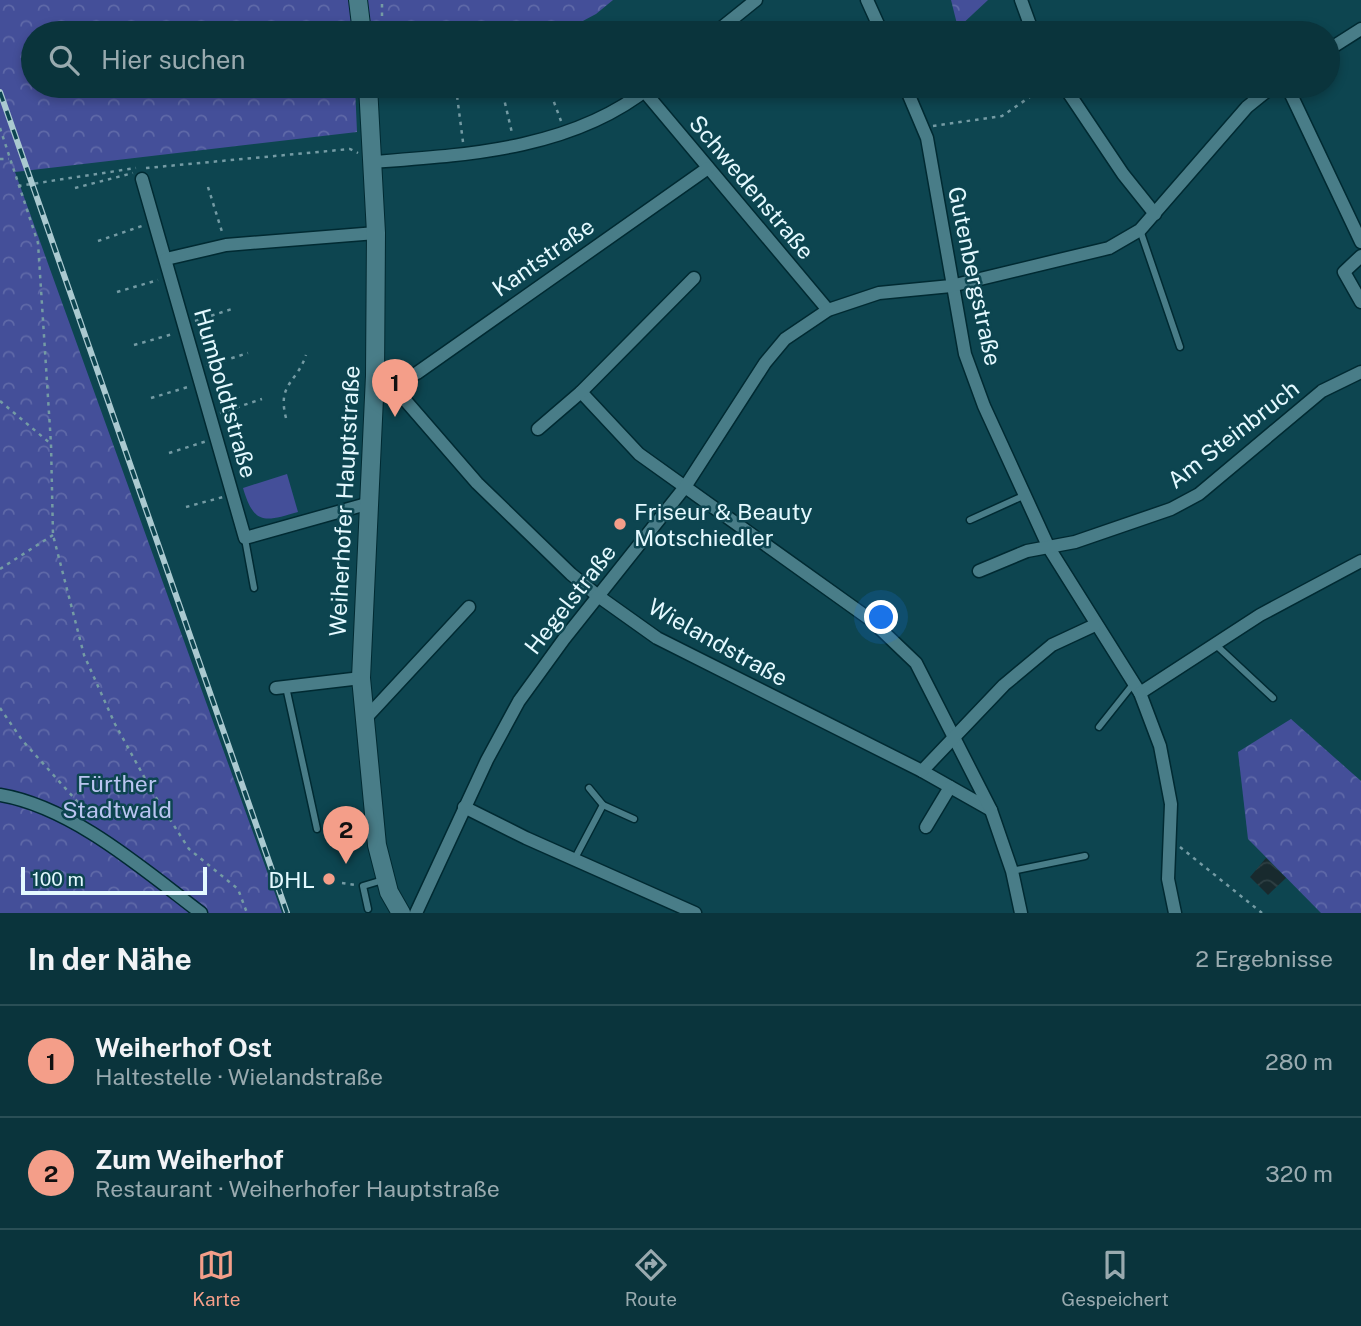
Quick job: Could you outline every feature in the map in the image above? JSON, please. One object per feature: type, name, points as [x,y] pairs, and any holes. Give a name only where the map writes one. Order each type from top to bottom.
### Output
[{"type":"street","points":[[358,0],[361,21]]},
{"type":"street","points":[[730,21],[756,0]]},
{"type":"street","points":[[867,0],[877,21]]},
{"type":"street","points":[[1021,0],[1029,21]]},
{"type":"street","points":[[1340,42],[1361,29]]},
{"type":"street","name":"Weiherhofer Hauptstraße","points":[[369,98],[376,233],[375,376],[360,678],[377,845],[389,892],[401,913]]},
{"type":"street","points":[[373,162],[464,156],[515,147],[565,131],[630,98]]},
{"type":"street","name":"Schwedenstraße","points":[[655,98],[708,168],[828,310]]},
{"type":"street","name":"Gutenbergstraße","points":[[910,98],[923,127],[965,354],[1023,496],[1049,548],[1094,625],[1137,688],[1160,746],[1171,804],[1168,880],[1175,913]]},
{"type":"street","points":[[1072,98],[1123,174],[1155,214]]},
{"type":"street","name":"Hegelstraße","points":[[416,913],[464,807],[519,701],[685,487],[765,363],[785,339],[828,310],[879,293],[951,286],[1109,248],[1140,230],[1247,107],[1258,98]]},
{"type":"street","points":[[1293,98],[1361,242]]},
{"type":"street","name":"Kantstraße","points":[[403,380],[708,168]]},
{"type":"street","name":"Humboldtstraße","points":[[141,176],[245,538]]},
{"type":"street","points":[[166,259],[226,245],[376,233]]},
{"type":"street","points":[[1361,256],[1344,272],[1361,302]]},
{"type":"street","points":[[538,429],[581,392],[694,278]]},
{"type":"street","name":"Am Steinbruch","points":[[1049,548],[1134,524],[1199,494],[1322,391],[1361,372]]},
{"type":"street","points":[[375,376],[403,380]]},
{"type":"street","name":"Wielandstraße","points":[[403,380],[405,400],[477,483],[571,574],[598,596],[657,638],[922,771],[991,810]]},
{"type":"street","points":[[581,392],[639,454],[871,620],[916,663],[991,810],[1012,871],[1021,913]]},
{"type":"street","points":[[245,538],[369,503]]},
{"type":"street","points":[[979,571],[1027,551],[1049,548]]},
{"type":"street","points":[[1137,688],[1216,645],[1260,615],[1361,561]]},
{"type":"street","points":[[365,719],[469,607]]},
{"type":"street","points":[[922,771],[1003,685],[1052,645],[1094,625]]},
{"type":"street","points":[[281,687],[360,678]]},
{"type":"street","points":[[926,827],[950,787]]},
{"type":"street","points":[[0,795],[22,799],[62,814],[201,913]]},
{"type":"street","points":[[464,807],[574,860],[695,913]]},
{"type":"lane","points":[[1140,230],[1180,347]]},
{"type":"lane","points":[[970,520],[1023,496]]},
{"type":"lane","name":"Humboldtstraße","points":[[245,538],[254,588]]},
{"type":"lane","points":[[1216,645],[1273,698]]},
{"type":"lane","points":[[281,687],[317,829]]},
{"type":"lane","points":[[1100,727],[1137,688]]},
{"type":"lane","points":[[589,788],[603,805],[634,819]]},
{"type":"lane","points":[[574,860],[603,805]]},
{"type":"lane","points":[[1012,871],[1085,856]]},
{"type":"lane","points":[[368,909],[363,887],[386,878]]},
{"type":"path","points":[[382,0],[382,21]]},
{"type":"path","points":[[457,98],[464,156]]},
{"type":"path","points":[[504,98],[515,147]]},
{"type":"path","points":[[553,98],[565,131]]},
{"type":"path","points":[[923,127],[1002,116],[1028,98]]},
{"type":"path","points":[[0,128],[38,243],[51,444],[53,535],[84,655],[115,724],[153,793],[189,849],[238,889],[247,913]]},
{"type":"path","points":[[18,186],[114,170],[350,149],[373,162]]},
{"type":"path","points":[[0,159],[9,159]]},
{"type":"path","points":[[75,188],[141,176]]},
{"type":"path","points":[[208,187],[226,245]]},
{"type":"path","points":[[98,241],[155,221]]},
{"type":"path","points":[[117,292],[171,276]]},
{"type":"path","points":[[134,345],[235,308]]},
{"type":"path","points":[[197,369],[248,353]]},
{"type":"path","points":[[286,418],[282,401],[284,390],[302,367],[306,355]]},
{"type":"path","points":[[151,398],[201,383]]},
{"type":"path","points":[[211,416],[261,400]]},
{"type":"path","points":[[0,401],[51,444]]},
{"type":"path","points":[[169,453],[217,438]]},
{"type":"path","points":[[186,507],[233,494]]},
{"type":"path","points":[[0,569],[53,535]]},
{"type":"path","points":[[0,708],[22,740],[93,820]]},
{"type":"path","points":[[1171,838],[1262,913]]},
{"type":"path","points":[[342,883],[363,887]]},
{"type":"green space","name":"Fürther Stadtwald","points":[[0,0],[613,0],[583,21],[21,21],[21,98],[356,98],[357,132],[15,172],[282,913],[0,913]]},
{"type":"green space","points":[[951,0],[988,0],[966,21],[956,21]]},
{"type":"green space","points":[[287,474],[298,512],[269,519],[256,514],[251,509],[243,488]]},
{"type":"green space","points":[[1291,719],[1361,781],[1361,913],[1321,913],[1248,839],[1238,752]]},
{"type":"water","points":[[1266,858],[1286,878],[1268,895],[1250,877]]},
{"type":"railway","points":[[0,92],[287,913]]},
{"type":"place","name":"Weiherhof Ost","points":[[395,417]]},
{"type":"place","name":"Friseur & Beauty Motschiedler","points":[[620,524]]},
{"type":"place","name":"Zum Weiherhof","points":[[346,864]]},
{"type":"place","name":"DHL","points":[[329,879]]}]
